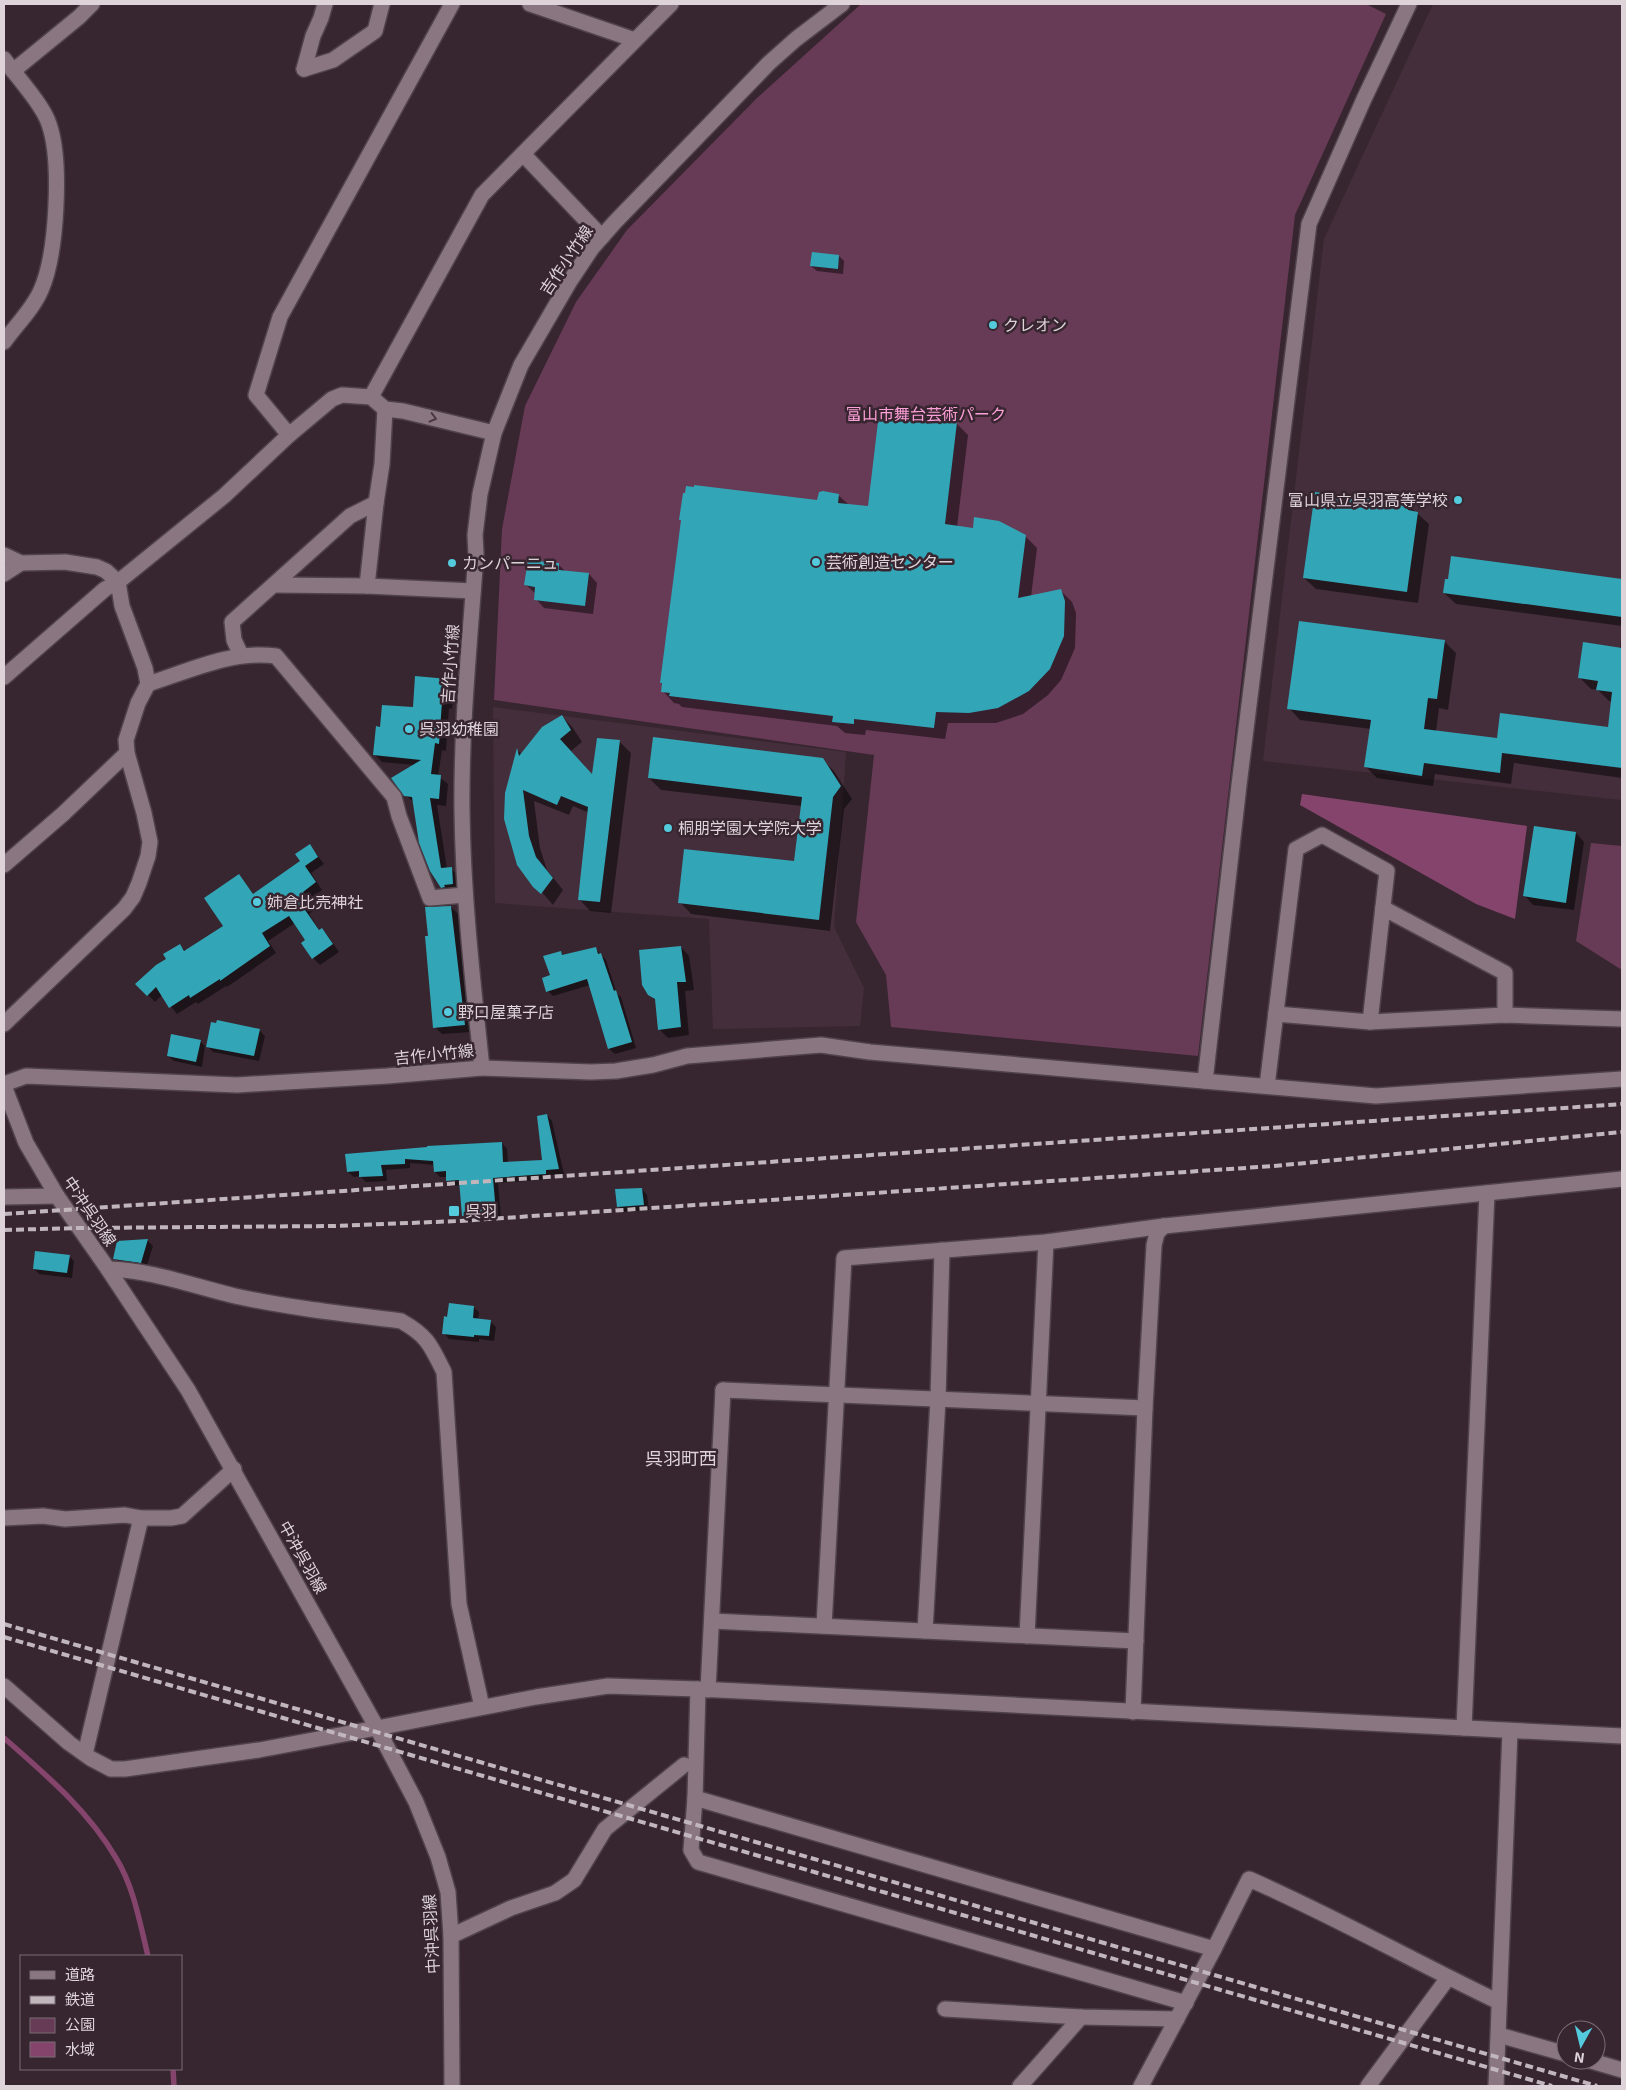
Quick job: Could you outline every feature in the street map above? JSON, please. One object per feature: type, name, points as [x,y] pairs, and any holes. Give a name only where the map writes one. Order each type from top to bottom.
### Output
[{"type":"street","points":[[4,342],[35,303],[41,290],[50,258],[56,206],[53,139],[49,124],[8,65],[92,4]]},
{"type":"street","points":[[325,4],[313,36],[304,69],[333,60],[375,31],[382,4]]},
{"type":"street","points":[[290,435],[256,395],[280,317],[452,4]]},
{"type":"street","points":[[530,4],[635,40]]},
{"type":"street","points":[[371,397],[482,195],[671,4]]},
{"type":"street","name":"吉作小竹線","points":[[4,1085],[26,1076],[237,1085],[482,1068],[465,895],[462,762],[465,690],[476,554],[474,535],[480,494],[494,433],[521,365],[570,281],[602,236],[769,63],[796,39],[842,4]]},
{"type":"street","points":[[1205,1080],[1240,775],[1309,224],[1364,99],[1409,4]]},
{"type":"street","points":[[523,154],[602,236]]},
{"type":"street","points":[[4,677],[105,589],[118,582],[224,496],[332,399],[342,395],[371,397],[385,409],[403,411],[494,433]]},
{"type":"street","points":[[367,586],[382,464],[385,409]]},
{"type":"street","points":[[241,655],[234,640],[232,622],[350,516],[376,503]]},
{"type":"street","points":[[4,555],[21,563],[82,564],[106,571],[118,582],[122,606],[145,668],[148,684],[138,703],[126,740],[127,753],[150,833],[148,856],[133,896],[118,915],[4,1024]]},
{"type":"street","points":[[4,574],[21,563]]},
{"type":"street","points":[[274,585],[367,586],[473,591]]},
{"type":"street","points":[[148,684],[241,655],[261,654],[276,656],[383,782],[394,798],[430,898],[465,895]]},
{"type":"street","points":[[4,865],[63,814],[127,753]]},
{"type":"street","points":[[1267,1086],[1296,850],[1322,835],[1387,871],[1370,1022]]},
{"type":"street","points":[[1383,908],[1505,973],[1505,1015]]},
{"type":"street","points":[[1276,1014],[1370,1022],[1505,1015],[1622,1019]]},
{"type":"street","points":[[482,1068],[591,1072],[616,1071],[653,1065],[687,1056],[821,1045],[870,1052],[1376,1096],[1622,1080]]},
{"type":"street","name":"中沖呉羽線","points":[[4,1085],[26,1143],[57,1196],[188,1390],[234,1469],[416,1802],[438,1857],[448,1892],[451,1936],[452,2086]]},
{"type":"street","points":[[824,1626],[844,1258],[1046,1242],[1164,1226],[1622,1179]]},
{"type":"street","points":[[1464,1728],[1487,1192]]},
{"type":"street","points":[[4,1198],[57,1196]]},
{"type":"street","points":[[1133,1712],[1145,1408],[1154,1245],[1157,1233],[1164,1226]]},
{"type":"street","points":[[1027,1636],[1046,1242]]},
{"type":"street","points":[[925,1631],[938,1399],[942,1250]]},
{"type":"street","points":[[108,1269],[128,1269],[236,1296],[298,1307],[401,1321],[412,1327],[430,1342],[444,1372],[459,1604],[482,1707]]},
{"type":"street","points":[[1145,1408],[723,1390],[712,1621],[703,1689],[691,1850],[698,1862],[1186,2002]]},
{"type":"street","points":[[4,1518],[43,1516],[65,1519],[125,1515],[142,1518],[171,1518],[182,1516],[234,1469]]},
{"type":"street","points":[[85,1754],[142,1518]]},
{"type":"street","points":[[712,1621],[1136,1641]]},
{"type":"street","points":[[4,1686],[69,1744],[99,1764],[111,1769],[125,1769],[259,1750],[482,1707],[608,1686],[703,1689],[1622,1736]]},
{"type":"street","points":[[1496,2086],[1510,1731]]},
{"type":"street","points":[[451,1936],[511,1908],[555,1893],[574,1880],[605,1829],[684,1765]]},
{"type":"street","points":[[695,1798],[1214,1949]]},
{"type":"street","points":[[1141,2086],[1249,1879],[1295,1899],[1448,1978],[1499,2002]]},
{"type":"street","points":[[1368,2086],[1448,1978]]},
{"type":"street","points":[[944,2009],[1081,2017],[1177,2019]]},
{"type":"street","points":[[1020,2086],[1081,2017]]},
{"type":"street","points":[[1499,2035],[1556,2051]]},
{"type":"street","points":[[1606,2065],[1622,2070]]},
{"type":"shaded area","name":"富山県立呉羽高等学校","points":[[1433,4],[1622,4],[1622,800],[1263,761],[1324,239]]},
{"type":"shaded area","name":"桐朋学園大学院大学","points":[[493,707],[846,752],[834,927],[864,988],[860,1026],[713,1029],[709,919],[495,903]]},
{"type":"green space","name":"富山市舞台芸術パーク","points":[[861,4],[1366,4],[1386,14],[1295,215],[1198,1056],[891,1027],[886,975],[856,922],[874,755],[494,700],[502,529],[525,406],[576,302],[627,230],[757,98]]},
{"type":"green space","points":[[1591,843],[1622,846],[1622,970],[1576,941]]},
{"type":"water","points":[[1302,794],[1527,826],[1515,919],[1476,904],[1300,805]]},
{"type":"building","points":[[812,252],[839,255],[838,269],[810,266]]},
{"type":"building","name":"芸術創造センター","points":[[879,413],[957,422],[945,524],[973,528],[974,517],[999,521],[1026,535],[1018,598],[1061,589],[1065,601],[1064,636],[1050,669],[1029,691],[998,708],[969,713],[936,712],[934,728],[854,719],[854,724],[832,722],[833,716],[669,696],[670,693],[661,692],[662,683],[660,683],[681,520],[679,520],[683,493],[685,493],[686,486],[694,487],[694,485],[817,500],[819,492],[823,491],[839,494],[838,503],[868,506]]},
{"type":"building","points":[[1315,492],[1409,504],[1408,510],[1418,512],[1407,592],[1303,578]]},
{"type":"building","points":[[1451,556],[1622,579],[1622,617],[1443,593],[1445,579],[1448,579]]},
{"type":"building","points":[[528,560],[559,563],[559,570],[589,573],[585,606],[534,600],[535,587],[524,585]]},
{"type":"building","points":[[1299,621],[1445,640],[1437,699],[1428,698],[1424,729],[1497,738],[1500,713],[1608,727],[1612,692],[1596,690],[1598,681],[1578,678],[1583,642],[1622,648],[1622,768],[1502,753],[1500,773],[1424,763],[1422,776],[1364,767],[1371,720],[1287,709]]},
{"type":"building","points":[[415,676],[448,679],[445,702],[442,702],[439,744],[435,743],[431,774],[441,775],[439,799],[430,798],[441,868],[452,867],[453,884],[444,885],[445,887],[441,888],[430,871],[419,843],[412,797],[404,796],[391,778],[421,760],[373,755],[376,726],[380,727],[382,705],[413,707]]},
{"type":"building","points":[[562,715],[571,730],[560,739],[592,774],[597,738],[620,740],[600,902],[578,900],[588,807],[561,796],[557,805],[523,790],[529,836],[536,857],[553,878],[541,894],[533,887],[517,865],[504,819],[505,793],[517,748],[519,756],[542,727]]},
{"type":"building","points":[[653,737],[823,758],[841,786],[833,797],[819,920],[678,903],[684,849],[794,861],[802,797],[648,778]]},
{"type":"building","points":[[1534,826],[1576,832],[1566,903],[1523,896]]},
{"type":"building","points":[[310,844],[318,857],[305,866],[316,882],[303,892],[310,902],[303,907],[319,930],[322,928],[333,944],[312,959],[301,943],[305,940],[289,916],[262,933],[270,946],[220,981],[220,979],[190,998],[189,995],[169,1008],[156,987],[147,996],[135,984],[156,965],[166,959],[163,954],[180,944],[184,951],[223,926],[204,898],[239,874],[253,894],[300,861],[295,854]]},
{"type":"building","points":[[451,906],[465,1025],[433,1028],[425,936],[428,936],[425,907]]},
{"type":"building","points":[[681,946],[686,982],[677,982],[681,1027],[658,1030],[655,999],[648,995],[642,985],[639,950]]},
{"type":"building","points":[[596,947],[598,954],[601,953],[614,991],[616,990],[632,1042],[608,1049],[587,979],[546,992],[542,978],[550,975],[543,956],[561,951],[562,955]]},
{"type":"building","points":[[217,1020],[260,1029],[254,1056],[206,1047],[211,1022],[216,1023]]},
{"type":"building","points":[[171,1034],[201,1040],[196,1062],[167,1056]]},
{"type":"building","points":[[547,1114],[559,1169],[546,1170],[546,1174],[493,1178],[496,1213],[462,1216],[459,1180],[446,1181],[446,1171],[434,1172],[433,1161],[405,1159],[405,1164],[381,1165],[383,1176],[359,1177],[359,1171],[347,1172],[345,1154],[427,1146],[502,1142],[503,1162],[542,1160],[537,1116]]},
{"type":"building","points":[[642,1188],[644,1205],[617,1207],[615,1189]]},
{"type":"building","points":[[148,1239],[141,1263],[113,1259],[117,1241]]},
{"type":"building","points":[[35,1251],[70,1255],[67,1273],[33,1269]]},
{"type":"building","points":[[449,1303],[474,1306],[473,1318],[491,1320],[489,1336],[474,1335],[474,1337],[442,1334],[444,1316],[447,1317]]},
{"type":"waterway","points":[[4,1738],[79,1808],[105,1841],[127,1881],[136,1906],[148,1955]]},
{"type":"waterway","points":[[173,2070],[174,2086]]},
{"type":"railway","points":[[4,1214],[1622,1104]]},
{"type":"railway","points":[[4,1230],[334,1226],[459,1221],[1274,1166],[1622,1132]]},
{"type":"railway","points":[[4,1624],[1597,2086]]},
{"type":"railway","points":[[4,1637],[1552,2086]]},
{"type":"place","name":"クレオン","points":[[993,325]]},
{"type":"place","name":"富山県立呉羽高等学校","points":[[1458,500]]},
{"type":"place","name":"芸術創造センター","points":[[816,562]]},
{"type":"place","name":"カンパーニュ","points":[[452,563]]},
{"type":"place","name":"呉羽幼稚園","points":[[409,729]]},
{"type":"place","name":"桐朋学園大学院大学","points":[[668,828]]},
{"type":"place","name":"姉倉比売神社","points":[[257,902]]},
{"type":"place","name":"野口屋菓子店","points":[[448,1012]]},
{"type":"place","name":"呉羽","points":[[454,1211]]},
{"type":"district","name":"呉羽町西","points":[[681,1459]]}]
